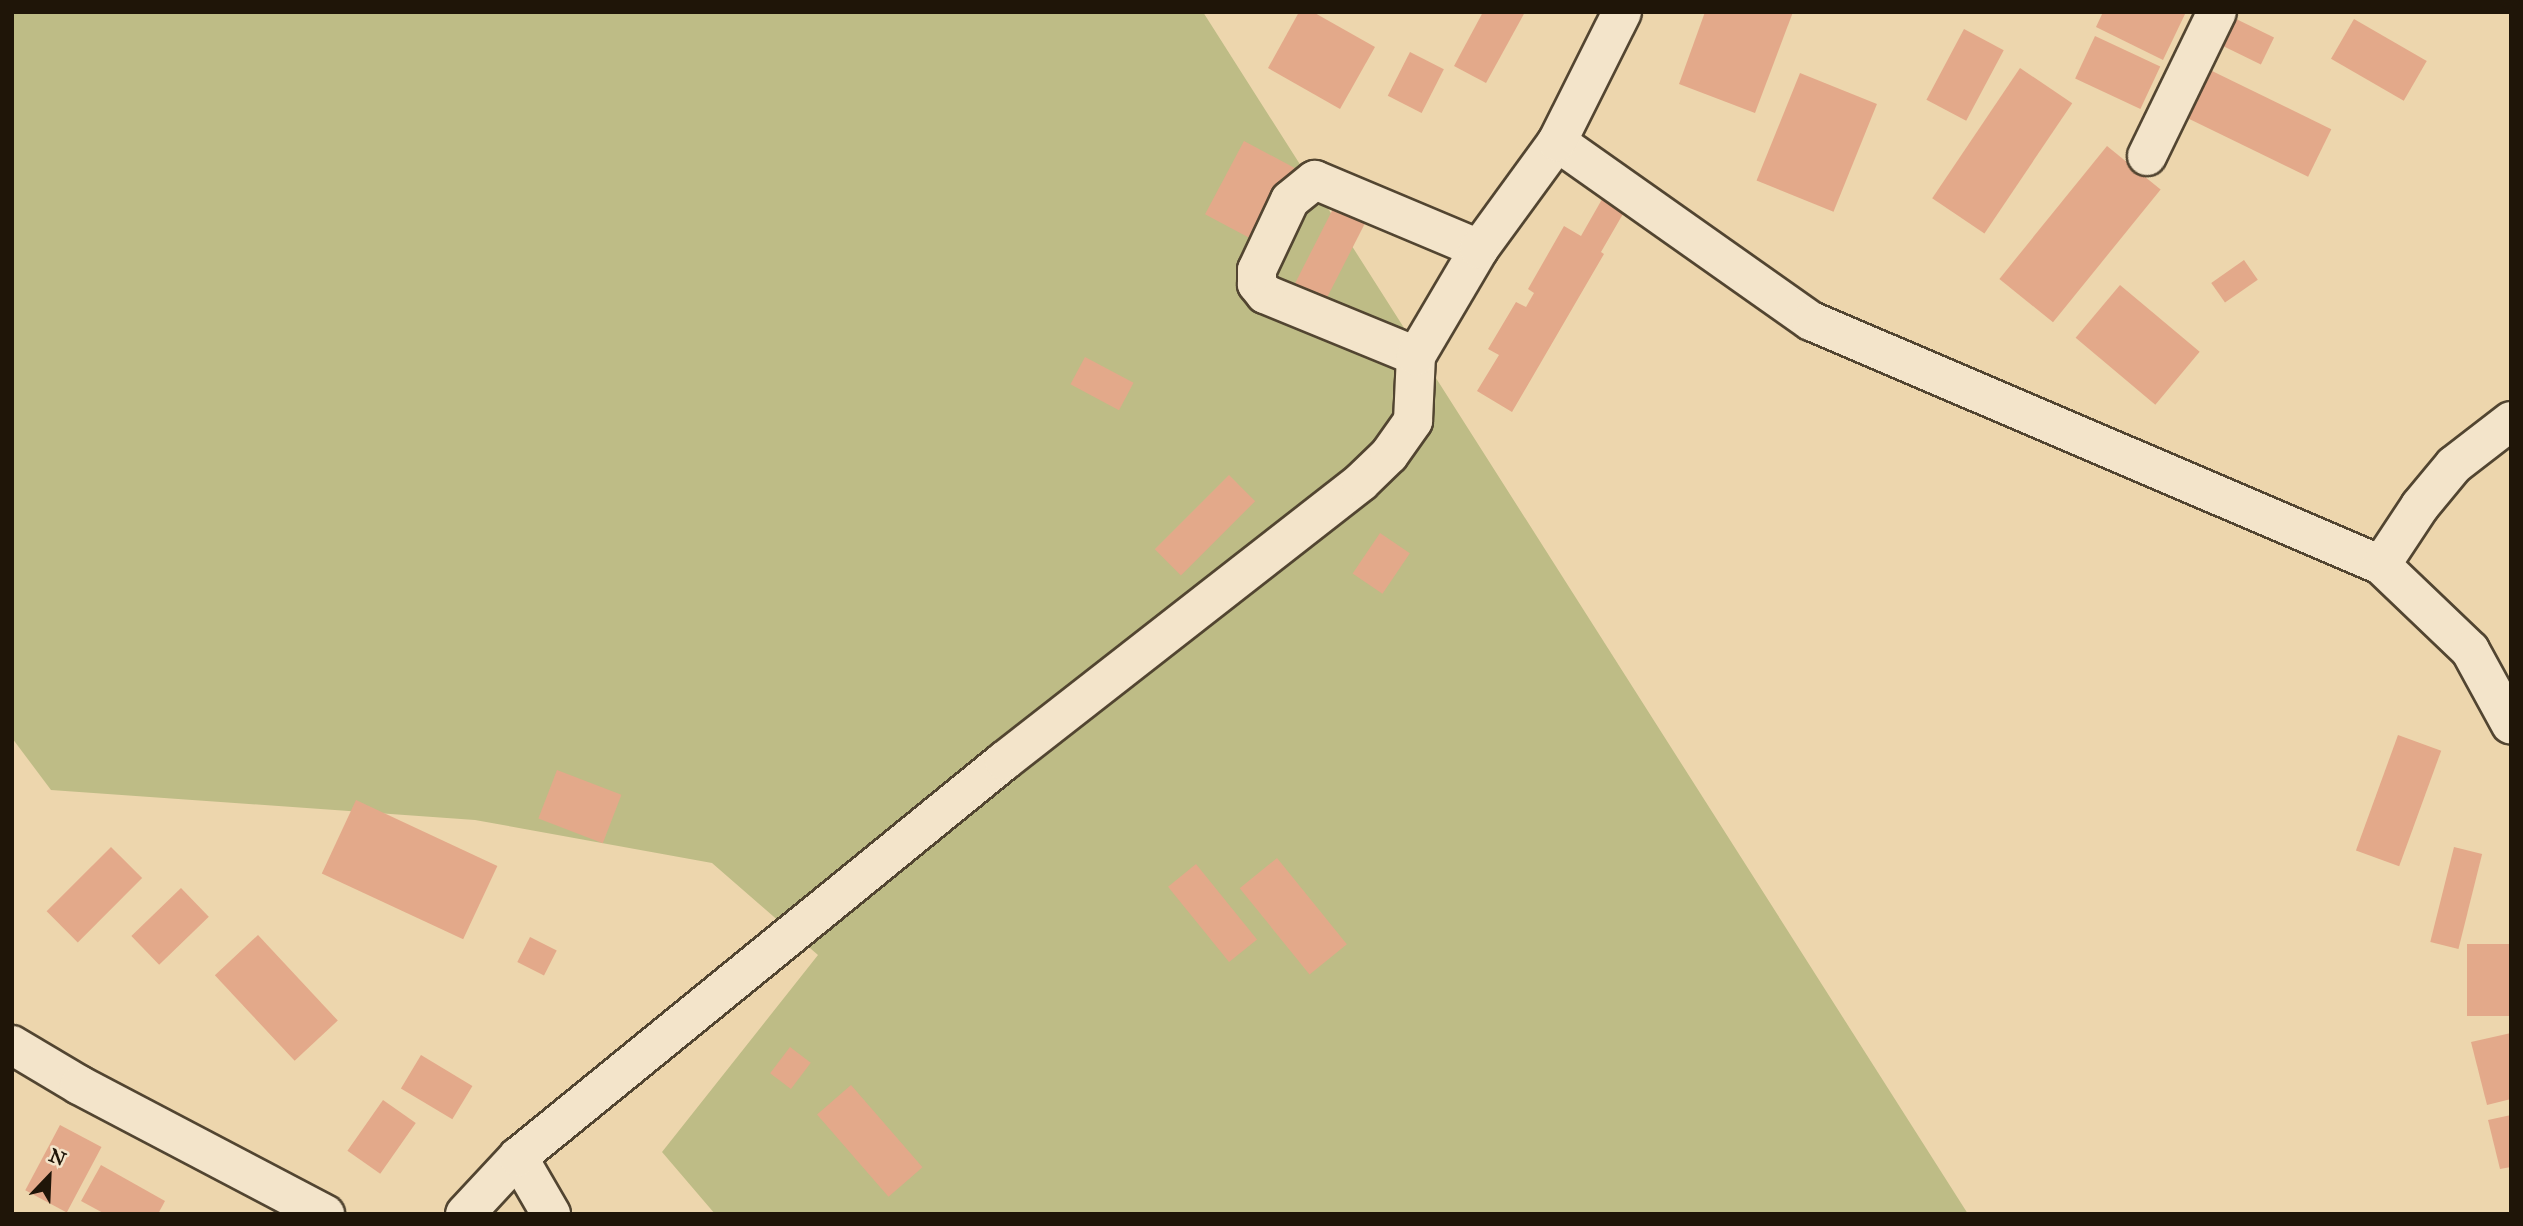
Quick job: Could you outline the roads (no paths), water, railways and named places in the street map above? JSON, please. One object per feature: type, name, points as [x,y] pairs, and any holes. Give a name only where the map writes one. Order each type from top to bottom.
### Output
[{"type":"street","points":[[465,1214],[518,1157],[1004,761],[1361,482],[1389,455],[1413,421],[1416,356],[1479,249],[1557,142],[1622,12]]},
{"type":"street","points":[[2147,156],[2217,12]]},
{"type":"street","points":[[1557,142],[1811,321],[2381,565],[2470,650],[2511,725]]},
{"type":"street","points":[[1416,356],[1265,294],[1257,284],[1257,271],[1290,200],[1315,180],[1479,249]]},
{"type":"street","points":[[2381,565],[2420,506],[2455,465],[2511,421]]},
{"type":"street","points":[[12,1045],[79,1084],[325,1214]]},
{"type":"street","points":[[518,1157],[551,1214]]}]
